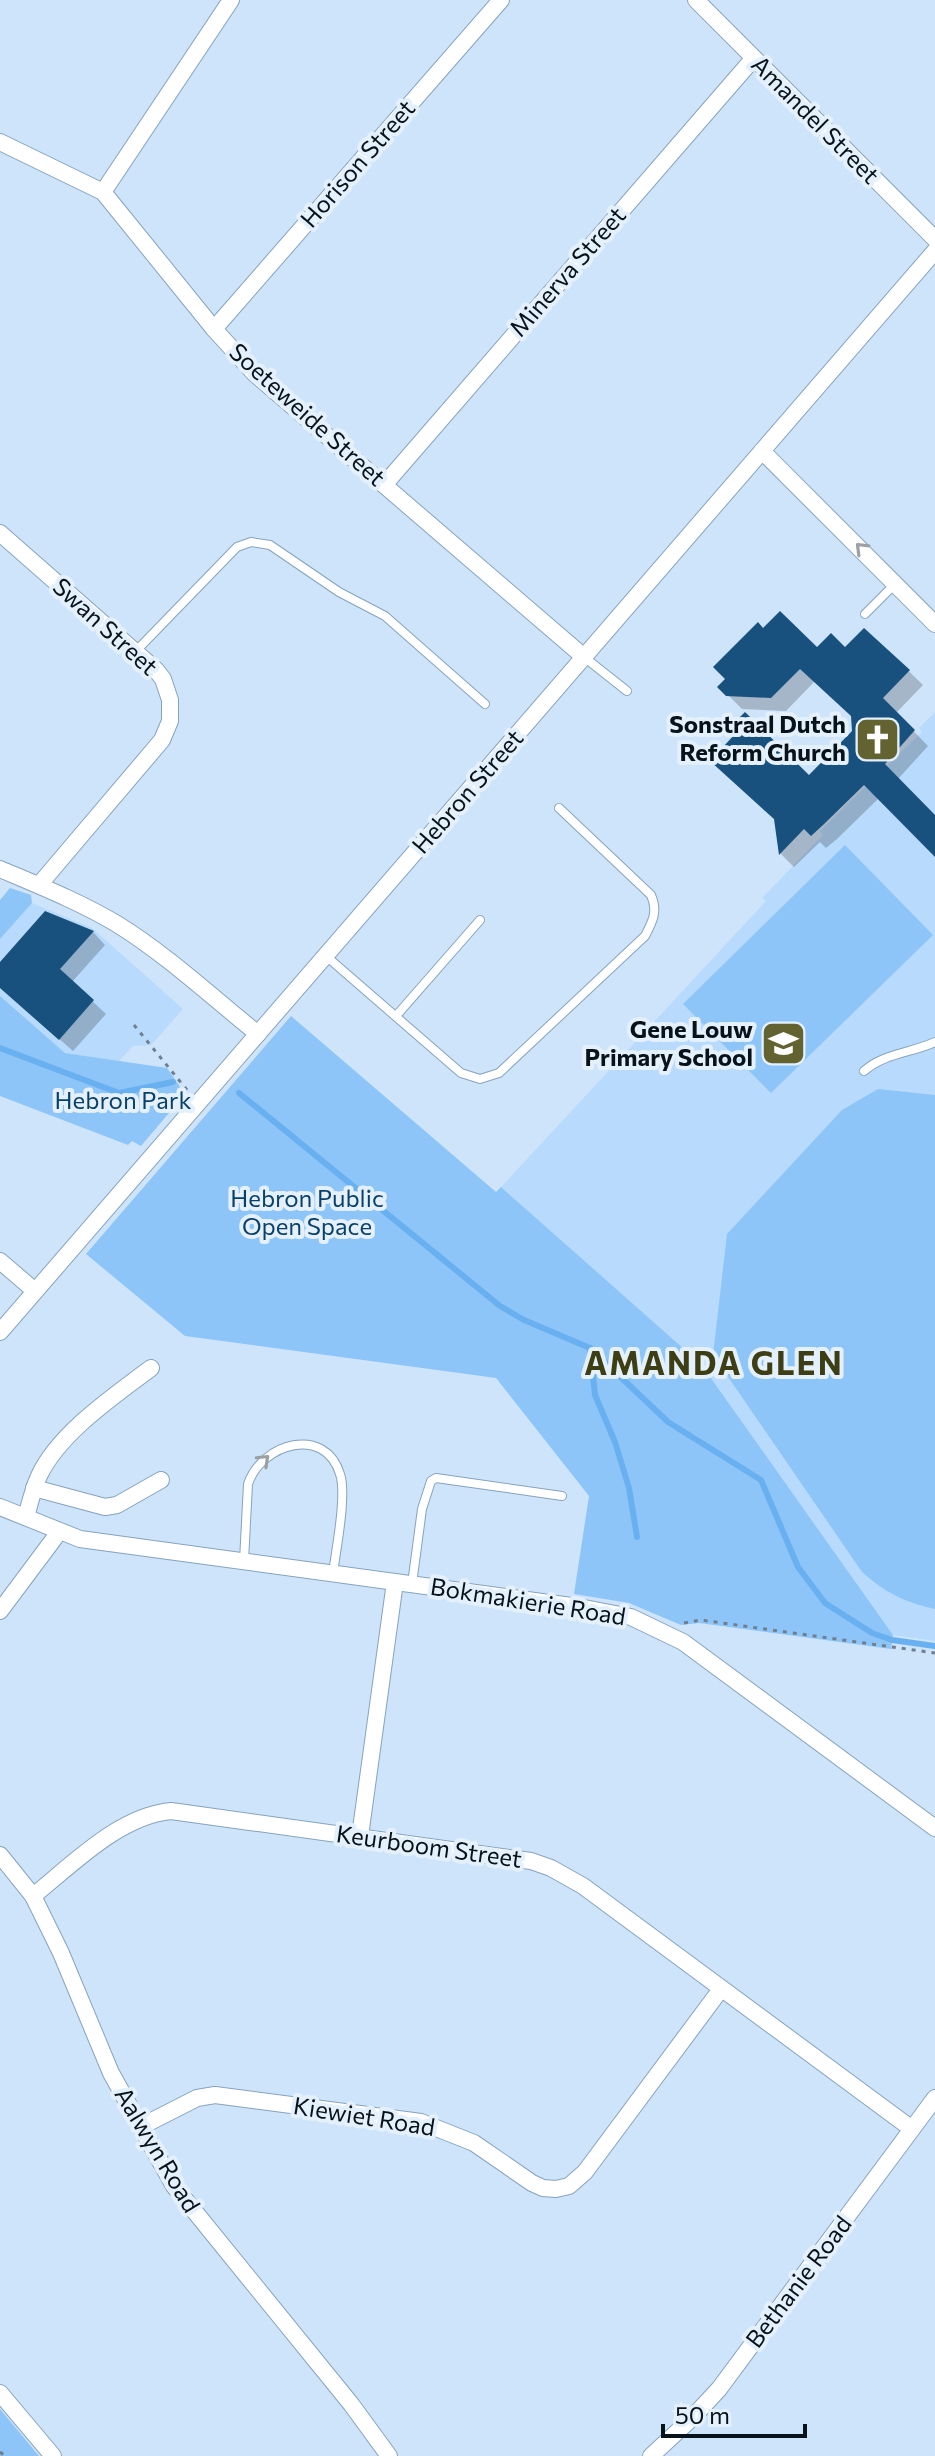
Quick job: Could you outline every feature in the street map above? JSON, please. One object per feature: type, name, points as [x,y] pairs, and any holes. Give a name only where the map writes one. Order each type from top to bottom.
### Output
[{"type":"street","points":[[103,192],[231,0]]},
{"type":"street","name":"Horison Street","points":[[214,329],[501,0]]},
{"type":"street","name":"Amandel Street","points":[[696,0],[935,239]]},
{"type":"street","name":"Minerva Street","points":[[384,485],[753,59]]},
{"type":"street","name":"Soeteweide Street","points":[[0,142],[103,192],[214,329],[266,384],[584,657]]},
{"type":"street","name":"Hebron Street","points":[[0,1332],[935,251]]},
{"type":"street","points":[[762,451],[935,624]]},
{"type":"street","name":"Swan Street","points":[[0,533],[137,650],[156,670],[167,689],[171,711],[167,731],[157,748],[39,885]]},
{"type":"street","points":[[0,869],[116,924],[258,1034]]},
{"type":"street","points":[[0,1261],[35,1291]]},
{"type":"street","points":[[26,1517],[34,1488],[46,1463],[84,1420],[151,1368]]},
{"type":"street","points":[[34,1488],[105,1507],[117,1505],[161,1480]]},
{"type":"street","name":"Bokmakierie Road","points":[[0,1507],[80,1539],[631,1617],[670,1634],[935,1828]]},
{"type":"street","points":[[0,1611],[59,1532]]},
{"type":"street","points":[[360,1836],[404,1583]]},
{"type":"street","name":"Keurboom Street","points":[[33,1896],[127,1824],[159,1812],[182,1812],[505,1856],[551,1868],[583,1886],[912,2129]]},
{"type":"street","name":"Aalwyn Road","points":[[0,1855],[33,1896],[61,1953],[111,2073],[174,2186],[351,2404],[389,2456]]},
{"type":"street","name":"Kiewiet Road","points":[[140,2127],[197,2098],[215,2095],[421,2122],[474,2143],[537,2186],[562,2188],[575,2183],[585,2172],[721,1989]]},
{"type":"street","name":"Bethanie Road","points":[[651,2456],[719,2389],[935,2098]]},
{"type":"street","points":[[0,2393],[53,2456]]},
{"type":"lane","points":[[137,650],[237,547],[258,542],[270,545],[339,592],[385,616],[485,704]]},
{"type":"lane","points":[[865,614],[896,584]]},
{"type":"lane","points":[[584,657],[627,691]]},
{"type":"lane","points":[[326,956],[461,1073],[471,1078],[488,1078],[499,1073],[645,936],[655,914],[651,895],[559,808]]},
{"type":"lane","points":[[396,1016],[480,920]]},
{"type":"lane","points":[[864,1071],[878,1059],[913,1052],[935,1042]]},
{"type":"lane","points":[[244,1561],[251,1476],[267,1455],[283,1447],[301,1444],[325,1453],[340,1473],[342,1490],[333,1573]]},
{"type":"lane","points":[[404,1583],[422,1509],[431,1481],[436,1478],[562,1496]]},
{"type":"path","points":[[134,1025],[189,1093]]},
{"type":"path","points":[[670,1634],[677,1623],[701,1620],[935,1653]]},
{"type":"path","points":[[0,2452],[5,2456]]},
{"type":"shaded area","name":"Gene Louw Primary School","points":[[935,712],[935,1641],[893,1635],[701,1364],[501,1187],[766,901],[762,898],[823,835],[820,831],[922,732],[919,728]]},
{"type":"shaded area","points":[[32,903],[92,928],[183,1009],[151,1045],[133,1046],[119,1061],[65,1053],[0,996],[0,939]]},
{"type":"green space","points":[[845,845],[933,935],[771,1093],[683,1004]]},
{"type":"green space","points":[[10,888],[31,895],[32,903],[0,939],[0,900]]},
{"type":"green space","name":"Hebron Park","points":[[0,996],[65,1053],[167,1068],[185,1094],[141,1146],[132,1141],[128,1145],[0,1096]]},
{"type":"green space","name":"Hebron Public Open Space","points":[[291,1016],[496,1192],[501,1187],[701,1364],[893,1635],[891,1649],[699,1623],[681,1625],[629,1603],[574,1594],[589,1496],[496,1378],[185,1336],[86,1254]]},
{"type":"green space","points":[[878,1089],[935,1095],[935,1609],[896,1596],[862,1572],[713,1355],[727,1234],[842,1110]]},
{"type":"green space","points":[[0,2409],[39,2456],[0,2456]]},
{"type":"building","name":"Sonstraal Dutch Reform Church","points":[[780,611],[817,647],[831,633],[845,647],[864,628],[910,670],[883,698],[915,730],[885,764],[935,815],[935,857],[864,785],[811,836],[804,829],[779,855],[774,819],[710,761],[735,734],[729,728],[745,712],[809,775],[852,731],[851,716],[800,669],[771,698],[726,696],[717,687],[725,679],[713,667],[758,622],[763,628]]},
{"type":"building","points":[[45,911],[94,931],[60,969],[94,1000],[59,1040],[0,988],[0,962]]},
{"type":"waterway","points":[[0,1048],[119,1093],[173,1082]]},
{"type":"waterway","points":[[239,1093],[500,1306],[524,1320],[590,1348],[668,1422],[761,1480],[798,1567],[825,1603],[872,1633],[892,1640],[935,1646]]},
{"type":"waterway","points":[[590,1348],[595,1395],[615,1442],[629,1488],[637,1537]]},
{"type":"place","name":"Sonstraal Dutch Reform Church","points":[[877,739]]},
{"type":"place","name":"Gene Louw Primary School","points":[[784,1044]]},
{"type":"district","name":"AMANDA GLEN","points":[[714,1364]]}]
